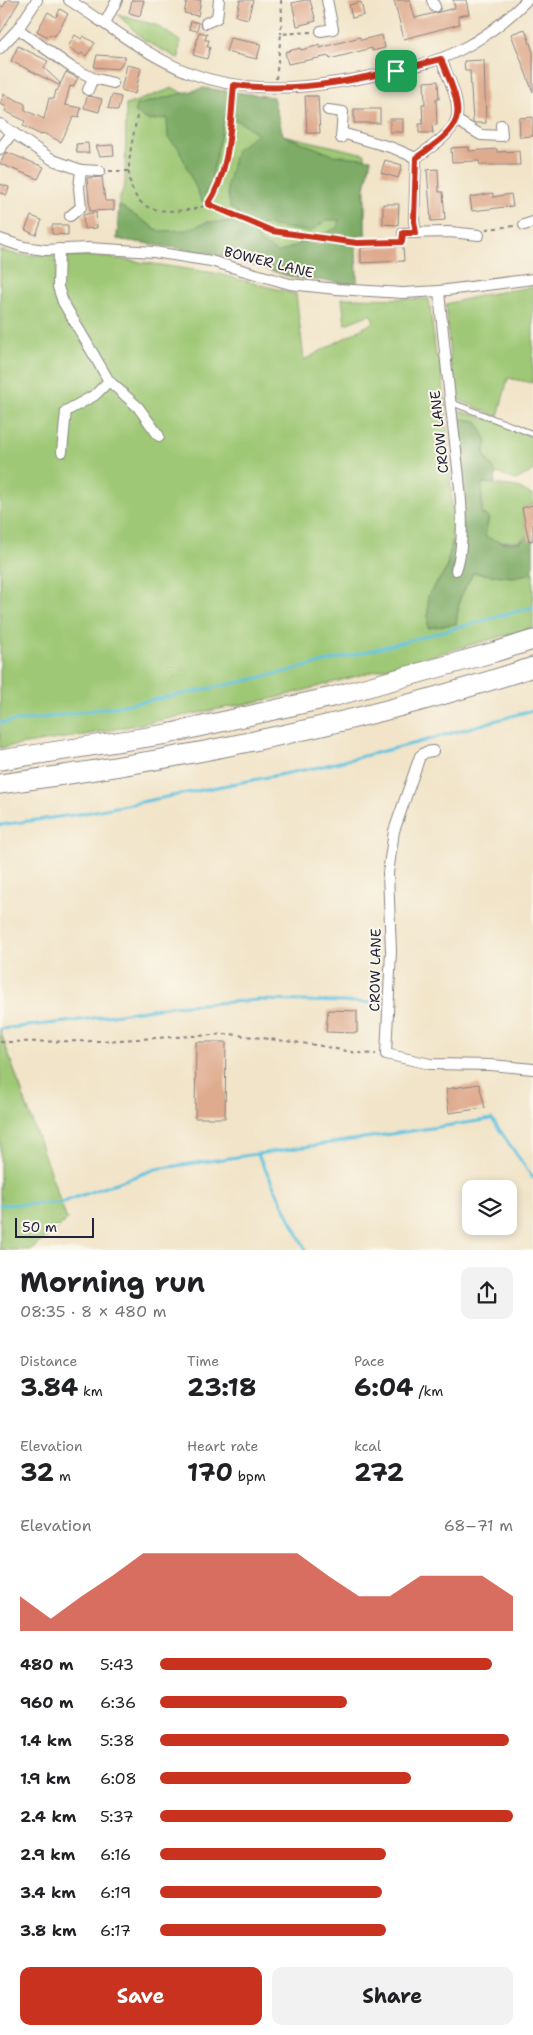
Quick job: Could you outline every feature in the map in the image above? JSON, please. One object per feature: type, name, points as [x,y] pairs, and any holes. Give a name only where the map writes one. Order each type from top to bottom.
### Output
[{"type":"highway","points":[[0,760],[167,734],[332,697],[533,640]]},
{"type":"highway","points":[[0,784],[54,777],[184,754],[342,722],[533,667]]},
{"type":"street","points":[[0,48],[18,29],[37,0]]},
{"type":"street","points":[[69,0],[140,47],[181,69],[212,80],[234,85],[275,89],[312,87],[351,80],[441,59],[461,50],[484,35],[527,0]]},
{"type":"street","points":[[105,23],[117,0]]},
{"type":"street","points":[[206,23],[221,21],[219,0]]},
{"type":"street","points":[[327,0],[333,29]]},
{"type":"street","points":[[321,31],[344,26]]},
{"type":"street","points":[[18,29],[71,67],[93,78],[113,83]]},
{"type":"street","points":[[416,233],[414,221],[416,158],[448,131],[456,120],[455,96],[441,59]]},
{"type":"street","points":[[88,90],[93,78]]},
{"type":"street","points":[[328,110],[344,112],[340,140],[353,143],[361,138],[416,158]]},
{"type":"street","points":[[456,120],[482,135],[506,135],[501,125]]},
{"type":"street","points":[[0,124],[53,160],[82,170],[100,170]]},
{"type":"street","points":[[0,149],[13,132]]},
{"type":"street","points":[[70,216],[86,207],[79,188],[82,170]]},
{"type":"street","points":[[403,233],[474,234]]},
{"type":"street","name":"BOWER LANE","points":[[0,239],[24,247],[46,250],[89,248],[163,253],[211,261],[270,279],[305,287],[372,292],[439,291],[533,278]]},
{"type":"street","points":[[59,249],[58,287],[63,302],[109,381],[138,407],[159,436]]},
{"type":"street","name":"CROW LANE","points":[[439,291],[461,519],[460,558],[456,570]]},
{"type":"street","points":[[62,452],[66,411],[94,395],[109,381]]},
{"type":"street","name":"CROW LANE","points":[[386,1054],[391,951],[388,873],[394,831],[420,756],[426,752],[432,752]]},
{"type":"street","points":[[386,1054],[430,1064],[491,1065],[533,1069]]},
{"type":"lane","points":[[450,402],[533,434]]},
{"type":"path","points":[[275,89],[281,34],[281,0]]},
{"type":"path","points":[[281,34],[321,31]]},
{"type":"path","points":[[137,116],[129,171],[130,183],[134,193],[143,204],[152,210],[193,210],[208,204],[216,192],[225,161],[234,85]]},
{"type":"path","points":[[100,170],[129,171]]},
{"type":"path","points":[[208,204],[272,231],[357,243],[402,242],[403,233]]},
{"type":"path","points":[[474,234],[494,227],[529,224]]},
{"type":"path","points":[[0,1042],[100,1041],[230,1034],[316,1045],[357,1053],[386,1054]]},
{"type":"green space","points":[[118,15],[156,25],[180,41],[179,59],[144,40]]},
{"type":"green space","points":[[173,88],[230,117],[253,119],[277,117],[283,135],[365,154],[365,235],[356,236],[357,284],[296,278],[216,254],[117,239],[119,200],[125,184],[126,105]]},
{"type":"green space","points":[[203,88],[273,97],[283,135],[333,155],[371,159],[364,193],[365,235],[356,236],[357,284],[296,278],[216,254],[117,239],[119,205],[159,231],[187,230],[207,222],[230,222],[238,212],[230,208],[227,186],[236,150],[257,134],[245,125],[225,115],[211,181],[202,202],[178,147],[168,138],[167,118],[149,121],[135,112],[136,105]],"holes":[[[327,220],[339,220],[337,228],[278,253],[259,241],[261,224],[310,232]]]},
{"type":"green space","points":[[0,250],[18,255],[98,256],[215,273],[296,294],[304,360],[374,322],[371,314],[345,324],[342,298],[429,299],[436,356],[450,361],[446,304],[487,294],[533,287],[533,383],[508,378],[498,417],[459,400],[454,392],[451,364],[440,362],[446,403],[452,506],[452,542],[446,570],[428,595],[456,624],[460,598],[473,573],[513,577],[533,573],[533,628],[276,698],[84,735],[0,748]]},
{"type":"green space","points":[[457,410],[497,422],[533,436],[533,471],[516,480],[496,473],[484,454],[487,441],[456,418]]},
{"type":"green space","points":[[456,418],[477,421],[487,441],[484,455],[496,473],[495,483],[482,483],[482,514],[489,517],[485,536],[496,541],[514,543],[533,534],[533,573],[513,577],[473,573],[460,598],[456,624],[428,628],[428,595],[446,570],[452,542],[463,535]]},
{"type":"green space","points":[[482,483],[518,487],[533,496],[533,505],[522,508],[528,535],[518,542],[492,541],[485,536],[489,517],[482,514]]},
{"type":"green space","points":[[0,1030],[67,1220],[31,1250],[0,1250]]},
{"type":"building","points":[[7,0],[20,0],[0,34],[0,5],[3,7]]},
{"type":"building","points":[[132,0],[144,0],[140,16],[129,13]]},
{"type":"building","points":[[187,0],[201,0],[198,16],[184,13]]},
{"type":"building","points":[[240,0],[253,0],[248,19],[236,16]]},
{"type":"building","points":[[310,0],[316,21],[297,26],[292,3]]},
{"type":"building","points":[[394,0],[410,0],[415,18],[455,8],[453,0],[466,0],[469,14],[458,16],[460,24],[404,39]]},
{"type":"building","points":[[361,2],[364,15],[352,18],[349,5]]},
{"type":"building","points":[[60,9],[68,14],[55,36],[50,34],[48,37],[37,31],[48,12],[56,17]]},
{"type":"building","points":[[191,21],[199,23],[197,31],[189,29]]},
{"type":"building","points":[[525,29],[533,52],[533,92],[511,34]]},
{"type":"building","points":[[199,32],[207,34],[205,40],[209,40],[207,47],[210,47],[207,59],[193,55]]},
{"type":"building","points":[[75,35],[81,39],[83,36],[95,43],[86,56],[82,53],[80,55],[68,47]]},
{"type":"building","points":[[382,35],[385,48],[372,51],[372,48],[330,59],[329,56],[288,64],[285,52],[320,45],[320,48],[360,37],[361,40]]},
{"type":"building","points":[[230,38],[261,44],[257,59],[226,52]]},
{"type":"building","points":[[18,46],[48,61],[44,68],[60,83],[59,85],[11,61]]},
{"type":"building","points":[[97,55],[126,57],[118,69],[94,67]]},
{"type":"building","points":[[484,60],[486,123],[475,123],[473,122],[470,71],[465,71],[464,61]]},
{"type":"building","points":[[127,65],[141,68],[135,94],[121,90]]},
{"type":"building","points":[[66,72],[78,78],[73,87],[70,86],[65,105],[81,108],[79,117],[74,116],[61,142],[23,126],[25,121],[5,111],[7,107],[0,104],[4,94],[25,104],[25,110],[44,119],[49,98],[54,99],[56,90]]},
{"type":"building","points":[[438,81],[439,99],[436,99],[437,125],[432,126],[433,133],[419,133],[419,124],[423,124],[422,104],[425,104],[424,82]]},
{"type":"building","points":[[112,95],[121,97],[118,111],[108,108]]},
{"type":"building","points":[[305,96],[318,96],[320,133],[307,133]]},
{"type":"building","points":[[87,97],[102,99],[99,112],[84,108]]},
{"type":"building","points":[[354,109],[380,109],[380,123],[354,123]]},
{"type":"building","points":[[533,117],[533,136],[520,137],[519,118]]},
{"type":"building","points":[[390,119],[403,119],[403,132],[390,132]]},
{"type":"building","points":[[88,143],[89,153],[77,153],[76,144]]},
{"type":"building","points":[[113,145],[114,155],[100,156],[96,146]]},
{"type":"building","points":[[469,147],[469,151],[497,149],[497,152],[519,151],[520,165],[480,165],[479,161],[452,162],[451,148]]},
{"type":"building","points":[[6,152],[44,167],[38,179],[0,164]]},
{"type":"building","points":[[385,160],[402,165],[398,178],[381,173]]},
{"type":"building","points":[[438,169],[439,192],[443,192],[445,220],[431,221],[427,170]]},
{"type":"building","points":[[102,177],[105,201],[114,201],[114,210],[90,211],[87,178]]},
{"type":"building","points":[[0,184],[9,187],[7,195],[0,193]]},
{"type":"building","points":[[493,193],[493,197],[511,194],[513,206],[472,211],[470,197]]},
{"type":"building","points":[[383,204],[399,204],[398,225],[383,224]]},
{"type":"building","points":[[96,212],[97,228],[84,229],[83,215]]},
{"type":"building","points":[[31,216],[42,220],[36,235],[25,230]]},
{"type":"building","points":[[52,225],[68,225],[68,235],[52,234]]},
{"type":"building","points":[[403,246],[404,261],[361,263],[361,248]]},
{"type":"building","points":[[533,505],[533,540],[529,541],[522,508]]},
{"type":"building","points":[[328,1010],[357,1011],[357,1033],[326,1032]]},
{"type":"building","points":[[196,1042],[226,1042],[225,1118],[195,1118]]},
{"type":"building","points":[[479,1084],[485,1108],[449,1113],[446,1089]]},
{"type":"waterway","points":[[0,723],[135,703],[269,676],[533,607]]},
{"type":"waterway","points":[[0,825],[80,814],[319,767],[416,743],[533,710]]},
{"type":"waterway","points":[[0,1029],[74,1021],[171,1006],[260,1000],[387,1003]]},
{"type":"waterway","points":[[0,1205],[60,1203],[156,1169],[492,1119],[533,1178]]},
{"type":"waterway","points":[[258,1155],[306,1250]]},
{"type":"route","points":[[441,59],[455,96],[457,110],[456,120],[448,131],[416,158],[414,221],[416,233],[403,233],[402,242],[357,243],[272,231],[208,204],[216,192],[225,161],[234,85],[275,89],[312,87],[396,71],[441,59]]}]
